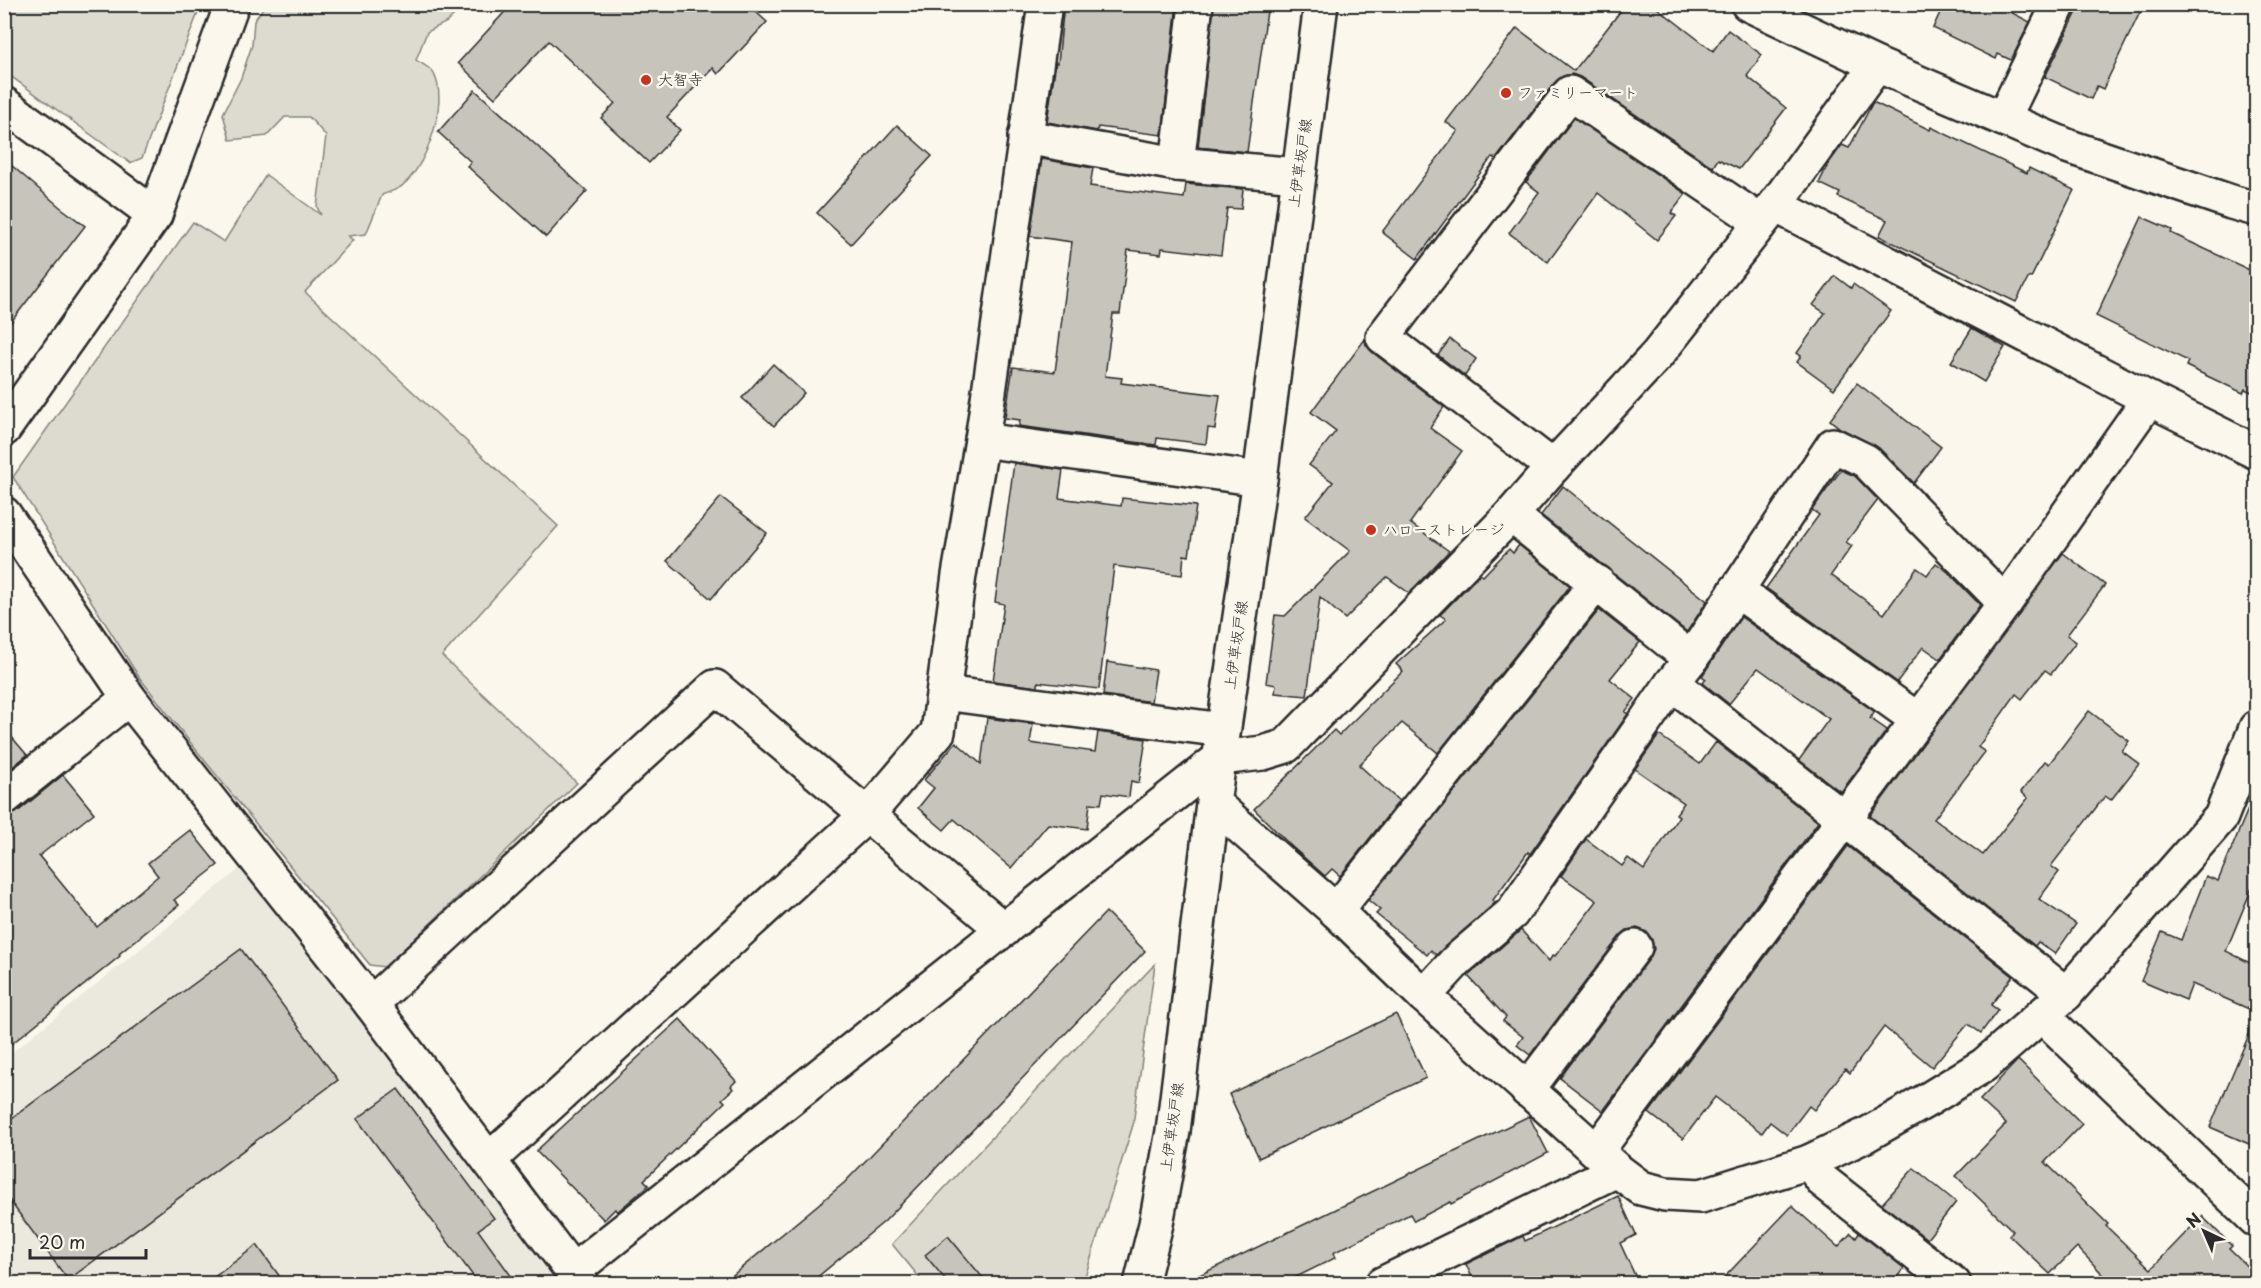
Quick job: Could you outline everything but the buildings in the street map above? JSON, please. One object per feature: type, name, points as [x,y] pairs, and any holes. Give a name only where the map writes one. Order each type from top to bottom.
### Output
[{"type":"street","points":[[4,429],[155,215],[232,4]]},
{"type":"street","points":[[489,1160],[868,814],[938,732],[959,575],[982,440],[1045,4]]},
{"type":"street","points":[[1177,164],[1196,4]]},
{"type":"street","name":"上伊草坂戸線","points":[[1141,1284],[1156,1224],[1173,1131],[1213,804],[1260,479],[1321,4]]},
{"type":"street","points":[[1748,4],[1877,65],[2067,146],[2231,202],[2256,208]]},
{"type":"street","points":[[2003,119],[2059,4]]},
{"type":"street","points":[[944,693],[1263,753],[1286,746],[1511,515],[1552,467],[1657,355],[1768,214],[1877,65]]},
{"type":"street","points":[[1552,467],[1383,337],[1570,93],[1768,214],[2256,452]]},
{"type":"street","points":[[4,104],[155,215]]},
{"type":"street","points":[[1024,137],[1177,164],[1298,176]]},
{"type":"street","points":[[1382,1284],[1607,1161],[1844,820],[2005,603],[2149,399]]},
{"type":"street","points":[[982,440],[1260,479]]},
{"type":"street","points":[[1424,996],[1457,960],[1512,914],[1737,590],[1833,446],[1866,461],[2005,603]]},
{"type":"street","points":[[4,514],[129,698],[371,1004],[577,1277],[1004,930],[1222,744]]},
{"type":"street","points":[[1511,515],[1597,582],[1681,671],[1844,820],[2054,1004],[2256,1220]]},
{"type":"street","points":[[1336,911],[1597,582]]},
{"type":"street","points":[[1737,590],[1918,720]]},
{"type":"street","points":[[371,1004],[715,687],[1004,930]]},
{"type":"street","points":[[4,798],[129,698]]},
{"type":"street","points":[[1213,804],[1336,911],[1424,996],[1607,1161],[1641,1188],[1665,1194],[1701,1196],[1809,1162],[1911,1110],[1984,1065],[2054,1004],[2221,817],[2256,728]]},
{"type":"street","points":[[1527,1090],[1635,947]]},
{"type":"street","points":[[1809,1162],[1823,1181],[1954,1284]]},
{"type":"shaded area","points":[[5,4],[201,5],[142,158],[130,163],[5,72]]},
{"type":"shaded area","points":[[265,5],[464,5],[447,22],[427,32],[416,60],[434,74],[439,101],[433,133],[420,163],[401,187],[382,195],[366,234],[348,236],[353,240],[305,292],[558,526],[442,656],[577,783],[385,967],[370,965],[139,677],[13,477],[193,222],[224,242],[266,175],[321,215],[317,207],[326,136],[309,117],[285,117],[267,136],[230,140],[223,114],[241,78],[252,45],[254,21]]},
{"type":"shaded area","points":[[241,868],[354,1008],[559,1283],[5,1284],[5,1058]]},
{"type":"shaded area","points":[[1155,964],[1133,1125],[1083,1283],[924,1283],[892,1244]]},
{"type":"place","name":"大智寺","points":[[646,80]]},
{"type":"place","name":"ファミリーマート","points":[[1506,93]]},
{"type":"place","name":"ハローストレージ","points":[[1371,530]]}]
